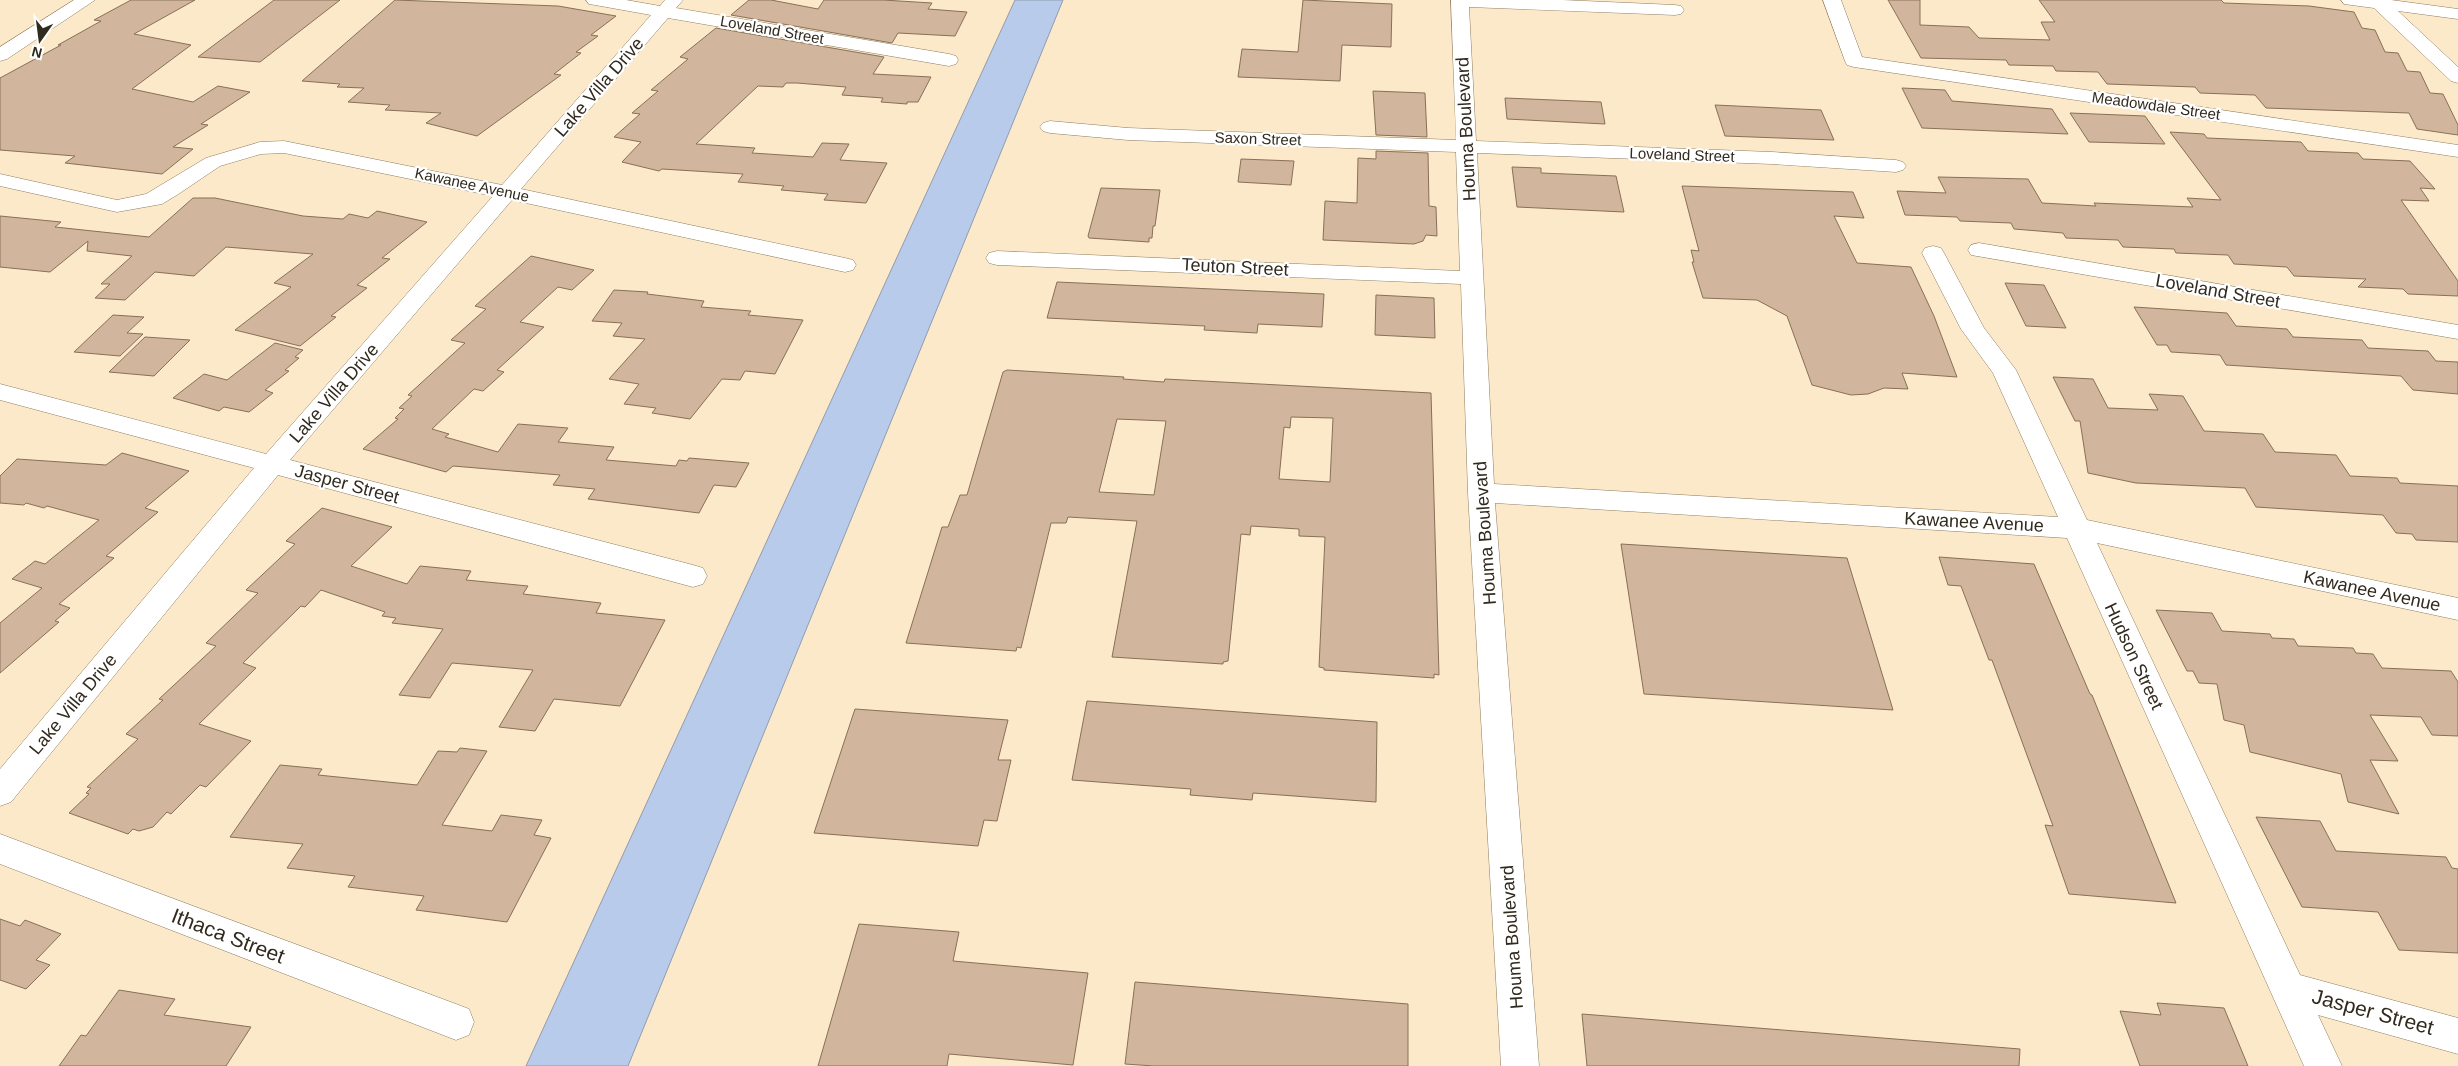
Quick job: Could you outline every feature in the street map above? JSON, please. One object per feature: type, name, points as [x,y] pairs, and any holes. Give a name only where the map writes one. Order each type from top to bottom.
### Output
[{"type":"street","points":[[0,55],[86,0]]},
{"type":"street","name":"Loveland Street","points":[[595,0],[669,6],[949,60]]},
{"type":"street","points":[[1460,0],[1674,10]]},
{"type":"street","name":"Houma Boulevard","points":[[1460,0],[1481,492],[1520,1066]]},
{"type":"street","name":"Meadowdale Street","points":[[1832,0],[1854,61],[2458,150]]},
{"type":"street","points":[[2350,0],[2458,14]]},
{"type":"street","points":[[2377,2],[2458,77]]},
{"type":"street","name":"Lake Villa Drive","points":[[0,792],[272,464],[669,6]]},
{"type":"street","name":"Saxon Street","points":[[1050,127],[1128,134],[1467,148]]},
{"type":"street","name":"Kawanee Avenue","points":[[0,180],[117,206],[147,201],[170,191],[213,162],[260,148],[284,147],[317,152],[845,265]]},
{"type":"street","name":"Loveland Street","points":[[1467,148],[1772,158],[1896,166]]},
{"type":"street","name":"Loveland Street","points":[[1979,250],[2458,332]]},
{"type":"street","name":"Hudson Street","points":[[1933,253],[1969,325],[1984,348],[2004,370],[2323,1066]]},
{"type":"street","name":"Teuton Street","points":[[997,258],[1472,278]]},
{"type":"street","name":"Jasper Street","points":[[0,392],[693,576]]},
{"type":"street","name":"Kawanee Avenue","points":[[1481,492],[2075,528],[2458,609]]},
{"type":"street","name":"Ithaca Street","points":[[0,849],[456,1022]]},
{"type":"street","name":"Jasper Street","points":[[2288,989],[2458,1036]]},
{"type":"water","points":[[1015,0],[1063,0],[628,1066],[526,1066]]},
{"type":"building","points":[[131,0],[195,0],[134,34],[191,45],[132,89],[193,102],[218,86],[250,92],[201,124],[208,125],[173,147],[193,149],[162,174],[65,163],[75,156],[0,150],[0,78],[61,45],[58,45],[101,21],[94,20]]},
{"type":"building","points":[[274,0],[340,0],[260,62],[198,57]]},
{"type":"building","points":[[395,0],[558,6],[616,16],[591,35],[598,36],[576,52],[581,53],[554,74],[561,75],[477,136],[426,123],[441,113],[385,110],[390,105],[348,102],[364,88],[337,87],[340,84],[302,81]]},
{"type":"building","points":[[749,0],[771,0],[818,9],[824,0],[883,0],[932,3],[928,9],[967,12],[955,36],[898,33],[892,43],[731,15]]},
{"type":"building","points":[[1303,0],[1392,4],[1391,47],[1342,45],[1340,81],[1238,77],[1242,49],[1298,52]]},
{"type":"building","points":[[1888,0],[1920,0],[1920,25],[1969,27],[1979,38],[2050,40],[2041,22],[2055,22],[2039,0],[2221,0],[2224,3],[2309,6],[2354,12],[2362,28],[2375,30],[2385,52],[2398,53],[2407,71],[2420,72],[2430,93],[2443,94],[2458,125],[2458,135],[2417,129],[2409,113],[2266,108],[2255,95],[2200,93],[2195,87],[2107,84],[2098,72],[2056,71],[2053,66],[2009,65],[2006,60],[1921,58]]},
{"type":"building","points":[[716,28],[884,57],[873,74],[931,77],[918,102],[907,102],[907,104],[881,102],[883,98],[842,95],[846,87],[797,83],[786,83],[783,87],[758,86],[696,144],[755,148],[752,153],[813,157],[822,143],[849,144],[840,160],[887,163],[866,203],[824,200],[828,194],[781,190],[784,186],[738,182],[743,174],[662,169],[659,171],[622,162],[641,142],[614,137],[640,114],[632,113],[658,91],[651,90],[688,59],[680,57]]},
{"type":"building","points":[[1902,88],[1945,90],[1952,101],[2052,109],[2068,134],[1922,128]]},
{"type":"building","points":[[1373,91],[1425,93],[1427,137],[1376,135]]},
{"type":"building","points":[[1505,98],[1601,102],[1605,124],[1507,119]]},
{"type":"building","points":[[1715,105],[1821,110],[1834,140],[1725,136]]},
{"type":"building","points":[[2070,113],[2145,116],[2165,144],[2089,142]]},
{"type":"building","points":[[2170,132],[2204,134],[2207,138],[2301,142],[2308,151],[2358,153],[2363,159],[2410,161],[2435,189],[2420,188],[2429,201],[2401,200],[2458,281],[2458,296],[2408,294],[2403,289],[2358,287],[2366,279],[2294,276],[2287,267],[2234,264],[2228,255],[2176,253],[2174,249],[2123,247],[2118,240],[2066,238],[2063,233],[2014,229],[2011,223],[1960,221],[1957,217],[1905,215],[1897,191],[1946,193],[1938,177],[2028,179],[2042,203],[2096,206],[2094,203],[2193,207],[2187,198],[2221,200]]},
{"type":"building","points":[[1376,151],[1428,153],[1429,206],[1436,207],[1437,236],[1426,235],[1423,241],[1414,244],[1323,240],[1325,201],[1357,203],[1358,158],[1376,159]]},
{"type":"building","points":[[1241,159],[1294,161],[1291,185],[1238,182]]},
{"type":"building","points":[[1512,167],[1541,168],[1541,173],[1616,176],[1624,212],[1517,207]]},
{"type":"building","points":[[1682,186],[1853,192],[1864,218],[1834,216],[1857,263],[1911,267],[1934,316],[1957,377],[1902,373],[1908,389],[1884,388],[1868,394],[1851,395],[1812,385],[1787,316],[1757,300],[1703,298],[1692,262],[1694,262],[1691,250],[1699,251]]},
{"type":"building","points":[[1101,188],[1160,190],[1155,226],[1153,226],[1152,238],[1149,238],[1149,242],[1089,238]]},
{"type":"building","points":[[193,198],[215,198],[303,216],[343,219],[349,214],[368,218],[377,211],[427,222],[382,258],[390,259],[357,285],[367,288],[331,316],[336,317],[300,346],[235,330],[291,287],[274,283],[313,254],[226,247],[194,276],[155,272],[125,300],[95,298],[110,284],[101,284],[132,256],[87,251],[88,241],[50,272],[0,267],[0,216],[61,222],[55,227],[149,237]]},
{"type":"building","points":[[531,256],[594,270],[572,290],[558,287],[520,322],[544,327],[497,370],[504,372],[483,391],[474,389],[432,429],[449,434],[445,437],[498,452],[518,424],[568,428],[558,442],[614,447],[606,460],[676,466],[679,460],[687,461],[689,458],[749,463],[736,487],[714,485],[699,513],[588,499],[595,489],[553,485],[560,475],[453,466],[446,472],[363,449],[398,419],[395,418],[404,409],[399,408],[412,396],[408,395],[465,343],[451,340],[486,309],[475,306]]},
{"type":"building","points":[[1057,282],[1324,294],[1322,327],[1258,324],[1257,333],[1204,330],[1205,326],[1047,318]]},
{"type":"building","points":[[2005,283],[2044,285],[2066,328],[2026,326]]},
{"type":"building","points":[[614,290],[648,292],[647,294],[704,301],[701,307],[751,311],[748,315],[803,320],[775,374],[745,371],[740,380],[722,379],[690,419],[652,413],[656,408],[624,404],[639,384],[609,379],[645,339],[613,336],[622,323],[592,321]]},
{"type":"building","points":[[1376,295],[1434,298],[1435,338],[1375,335]]},
{"type":"building","points":[[2134,307],[2227,313],[2236,326],[2287,329],[2293,337],[2362,340],[2368,348],[2428,351],[2436,361],[2458,362],[2458,394],[2413,390],[2401,376],[2226,365],[2220,355],[2171,352],[2167,345],[2157,345]]},
{"type":"building","points":[[113,315],[144,317],[127,333],[143,334],[120,356],[74,352]]},
{"type":"building","points":[[145,337],[190,340],[154,376],[109,372]]},
{"type":"building","points":[[275,343],[303,350],[295,357],[299,358],[285,370],[289,371],[265,390],[273,393],[249,412],[224,407],[219,411],[173,398],[204,374],[227,380]]},
{"type":"building","points":[[1007,370],[1124,377],[1123,379],[1164,382],[1165,379],[1431,393],[1439,675],[1434,674],[1434,678],[1324,670],[1324,668],[1319,667],[1325,537],[1299,536],[1299,529],[1251,526],[1250,535],[1241,534],[1228,661],[1223,662],[1223,664],[1112,657],[1137,521],[1068,517],[1066,523],[1051,523],[1021,648],[1017,647],[1016,651],[906,643],[942,527],[948,527],[960,495],[967,495],[1003,372]],"holes":[[[1291,417],[1333,418],[1330,482],[1279,479],[1284,427],[1290,428]],[[1117,419],[1166,421],[1154,495],[1099,492]]]},
{"type":"building","points":[[2053,377],[2093,379],[2108,408],[2158,410],[2149,394],[2183,396],[2204,431],[2263,434],[2275,452],[2336,455],[2350,476],[2397,478],[2400,483],[2458,486],[2458,542],[2416,540],[2412,534],[2396,533],[2383,515],[2256,507],[2245,488],[2136,483],[2088,473],[2080,421],[2075,421]]},
{"type":"building","points":[[122,453],[189,471],[145,508],[158,512],[106,556],[114,558],[59,604],[70,608],[55,621],[59,622],[0,673],[0,623],[42,588],[12,579],[35,561],[45,564],[99,520],[47,506],[44,508],[26,503],[24,505],[0,503],[0,476],[17,459],[106,465]]},
{"type":"building","points":[[322,508],[392,527],[351,566],[407,584],[420,566],[471,571],[466,580],[528,586],[523,594],[601,603],[596,613],[665,620],[620,706],[554,699],[535,731],[499,727],[533,670],[452,663],[430,698],[399,695],[443,629],[392,623],[396,618],[382,616],[385,612],[321,590],[305,607],[301,606],[243,663],[256,668],[199,724],[251,741],[206,787],[200,785],[171,814],[167,812],[153,827],[139,831],[133,829],[128,834],[69,813],[89,794],[86,793],[91,788],[87,787],[138,739],[126,734],[163,700],[159,699],[216,646],[206,643],[258,593],[246,590],[295,544],[286,541]]},
{"type":"building","points":[[1621,544],[1847,558],[1893,710],[1644,694]]},
{"type":"building","points":[[1939,557],[2034,564],[2092,695],[2176,903],[2069,894],[2045,825],[2053,826],[1992,660],[1989,660],[1961,586],[1948,585]]},
{"type":"building","points":[[2156,610],[2212,613],[2222,631],[2270,634],[2272,638],[2294,639],[2298,646],[2353,648],[2356,653],[2373,654],[2382,668],[2451,671],[2458,682],[2458,736],[2432,735],[2421,717],[2370,715],[2398,761],[2370,760],[2399,814],[2348,802],[2341,774],[2250,752],[2244,725],[2224,720],[2217,684],[2199,683],[2193,671],[2187,671]]},
{"type":"building","points":[[1087,701],[1377,722],[1376,802],[1253,793],[1252,800],[1190,795],[1191,789],[1072,780]]},
{"type":"building","points":[[855,709],[1008,720],[998,760],[1011,760],[997,821],[984,820],[978,846],[814,833]]},
{"type":"building","points":[[460,748],[487,751],[442,825],[492,831],[501,815],[542,820],[534,835],[551,838],[507,922],[416,910],[424,896],[348,887],[355,876],[287,868],[303,844],[230,837],[280,765],[322,769],[318,775],[417,785],[438,751],[457,752]]},
{"type":"building","points":[[2256,817],[2320,821],[2336,851],[2446,857],[2452,868],[2458,869],[2458,953],[2399,950],[2378,912],[2302,907]]},
{"type":"building","points":[[0,919],[20,926],[25,920],[61,934],[36,960],[50,965],[26,989],[0,980]]},
{"type":"building","points":[[859,924],[959,932],[953,961],[1088,973],[1073,1065],[949,1054],[947,1066],[818,1066]]},
{"type":"building","points":[[1135,982],[1408,1004],[1408,1066],[1154,1066],[1125,1064]]},
{"type":"building","points":[[119,990],[175,999],[164,1015],[251,1027],[226,1066],[59,1066],[81,1035],[86,1036]]},
{"type":"building","points":[[2157,1003],[2224,1008],[2248,1066],[2140,1066],[2120,1011],[2161,1015]]},
{"type":"building","points":[[1582,1014],[2020,1049],[2019,1066],[1587,1066]]}]
